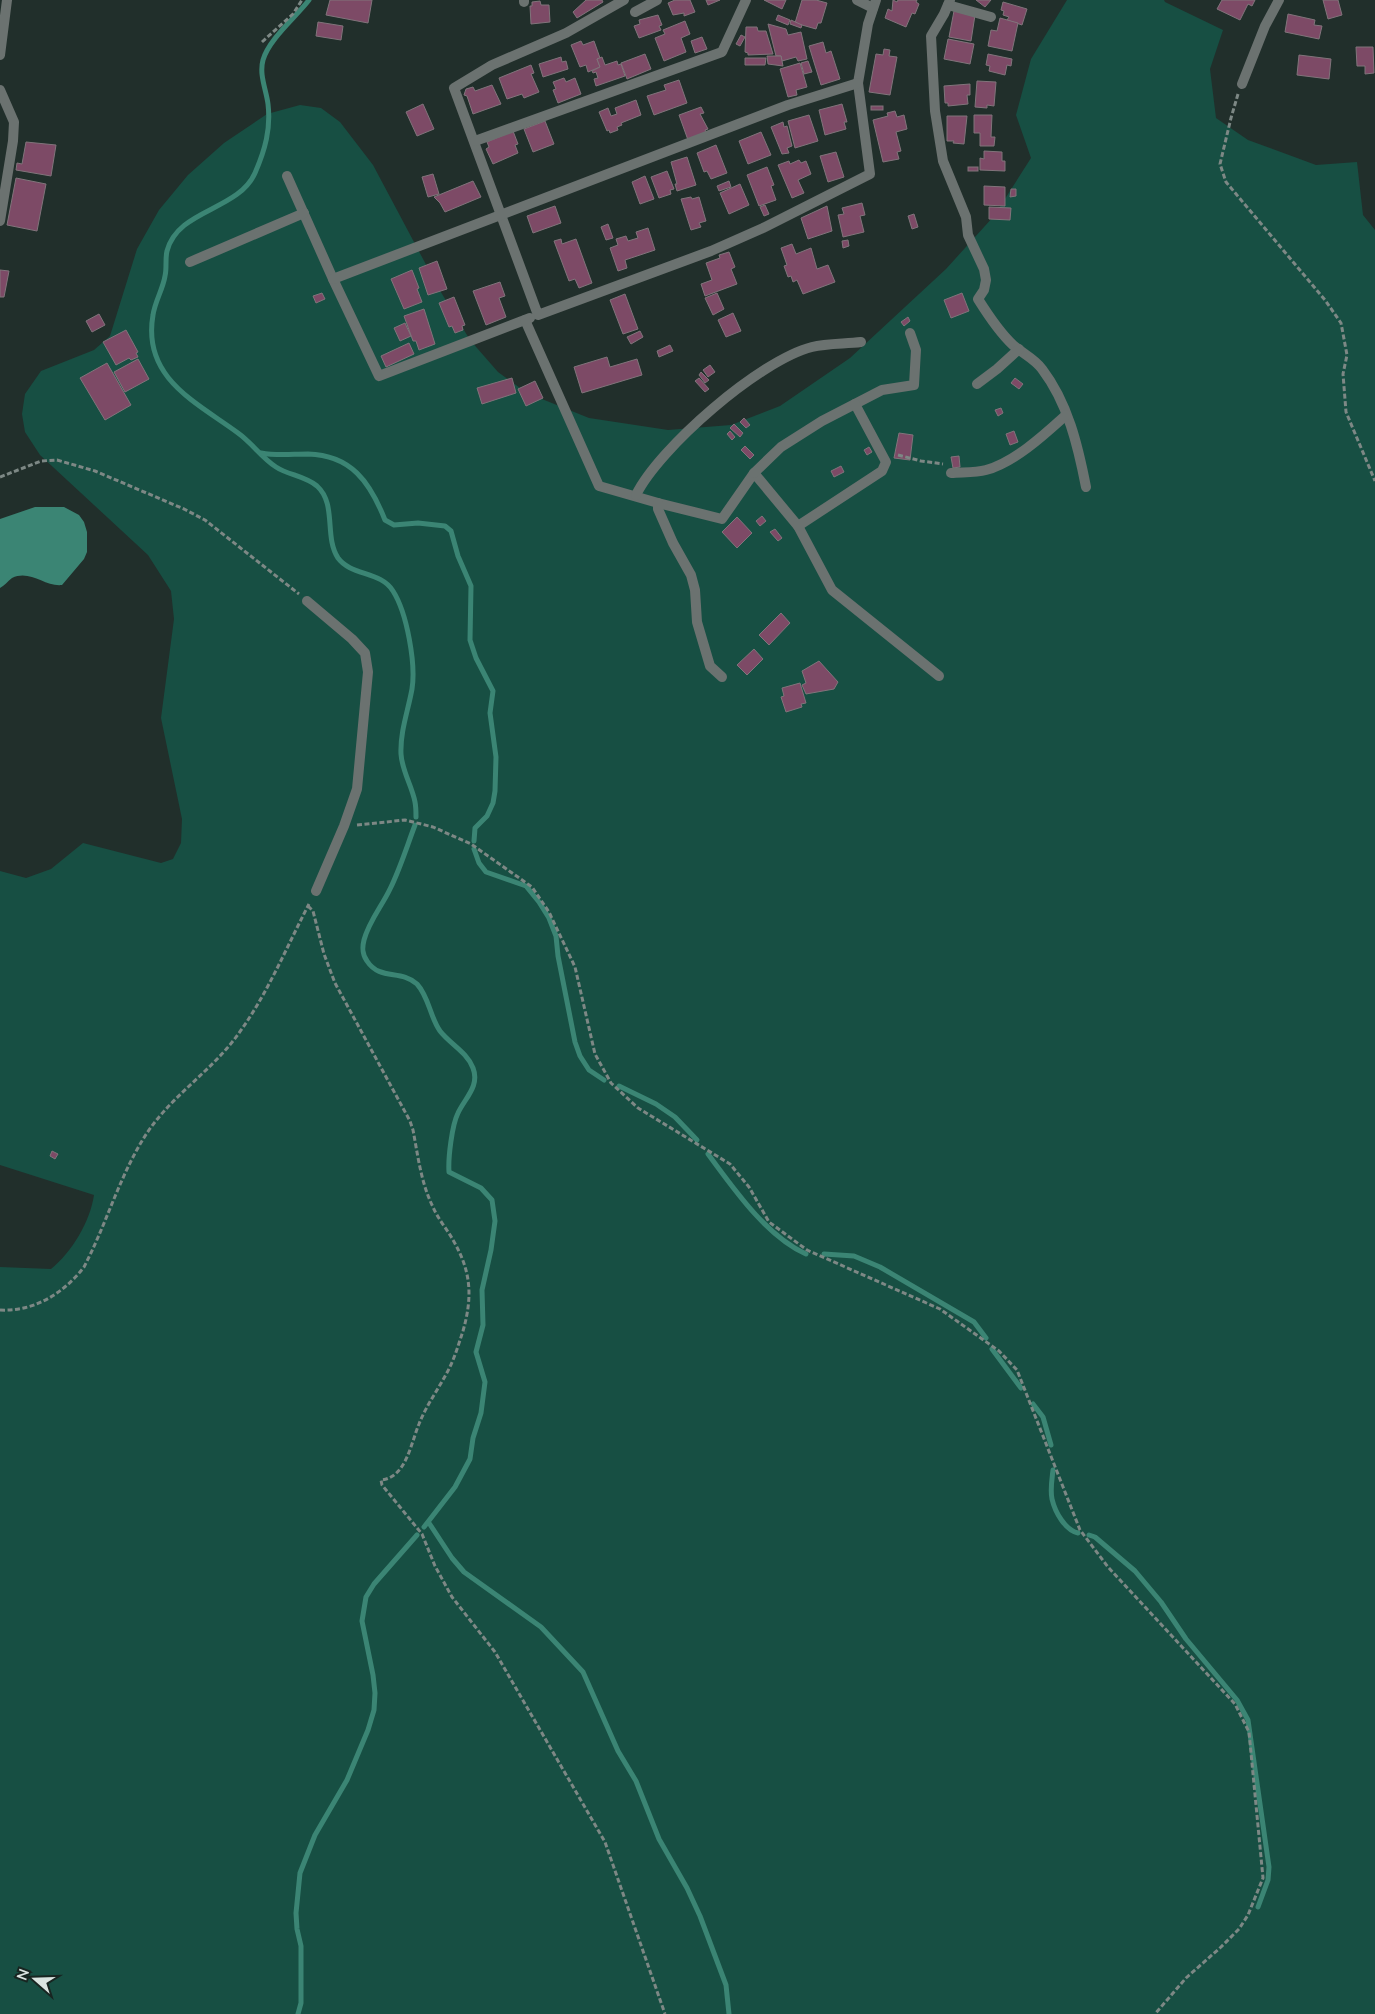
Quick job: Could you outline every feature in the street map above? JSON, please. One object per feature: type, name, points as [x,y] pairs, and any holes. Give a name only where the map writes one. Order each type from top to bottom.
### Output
[{"type":"street","points":[[0,56],[7,0]]},
{"type":"street","points":[[538,314],[454,88],[492,65],[566,33],[624,0]]},
{"type":"street","points":[[635,12],[657,0]]},
{"type":"street","points":[[474,142],[722,52],[746,0]]},
{"type":"street","points":[[287,176],[379,376],[538,314],[711,251],[763,228],[870,174],[858,83],[874,4],[857,0]]},
{"type":"street","points":[[1242,84],[1265,26],[1279,0]]},
{"type":"street","points":[[991,17],[949,2],[931,36],[935,111],[943,161],[966,217],[968,235],[984,269],[986,280],[984,290],[978,299],[996,326],[1041,368],[1060,400],[1079,450],[1086,487]]},
{"type":"street","points":[[333,279],[788,105],[858,83]]},
{"type":"street","points":[[0,90],[14,122],[14,141],[0,221]]},
{"type":"street","points":[[190,262],[304,213]]},
{"type":"street","points":[[525,320],[599,486],[722,519],[754,473],[781,448],[822,421],[882,390],[914,385],[916,350],[910,333]]},
{"type":"street","points":[[636,496],[643,481],[668,451],[741,386],[775,362],[812,347],[861,342]]},
{"type":"street","points":[[977,384],[998,370],[1019,349]]},
{"type":"street","points":[[798,526],[882,470],[886,462],[856,404]]},
{"type":"street","points":[[951,473],[984,470],[1000,465],[1045,434],[1066,415]]},
{"type":"street","points":[[754,473],[798,526],[832,590],[939,676]]},
{"type":"street","points":[[658,503],[658,509],[673,543],[691,575],[695,590],[697,622],[710,666],[722,677]]},
{"type":"street","points":[[307,601],[352,639],[365,653],[368,672],[357,789],[344,826],[316,891]]},
{"type":"path","points":[[262,42],[292,14],[302,0]]},
{"type":"path","points":[[1242,84],[1231,118],[1220,164],[1226,182],[1325,300],[1341,323],[1347,354],[1342,374],[1346,412],[1375,480]]},
{"type":"path","points":[[880,451],[920,461],[949,464],[966,472]]},
{"type":"path","points":[[0,478],[41,461],[58,460],[95,471],[206,520],[307,601]]},
{"type":"path","points":[[344,826],[405,820],[433,827],[471,844],[532,887],[549,912],[575,967],[595,1054],[610,1083],[638,1108],[730,1164],[748,1187],[769,1222],[807,1250],[940,1309],[999,1351],[1017,1370],[1080,1530],[1108,1567],[1235,1704],[1249,1732],[1263,1878],[1248,1915],[1239,1928],[1186,1978],[1156,2010],[1155,2014]]},
{"type":"path","points":[[0,1310],[22,1308],[43,1301],[58,1293],[74,1280],[84,1267],[135,1152],[148,1131],[167,1108],[234,1040],[253,1012],[316,891]]},
{"type":"path","points":[[308,906],[313,911],[324,954],[335,983],[410,1121],[426,1190],[434,1209],[461,1255],[467,1269],[470,1284],[463,1329],[452,1361],[420,1421],[404,1462],[397,1474],[389,1479],[381,1480],[382,1485],[422,1534],[435,1566],[452,1597],[495,1652],[604,1842],[664,2014]]},
{"type":"shaded area","points":[[1067,0],[1164,0],[1223,30],[1210,69],[1216,118],[1248,140],[1316,165],[1357,162],[1363,215],[1375,230],[1375,2014],[0,2014],[0,1267],[51,1269],[66,1254],[79,1236],[89,1216],[94,1195],[0,1165],[0,871],[26,878],[51,869],[83,843],[161,863],[173,859],[181,843],[182,819],[161,718],[174,619],[171,591],[148,555],[40,455],[25,432],[22,414],[25,394],[41,371],[94,350],[110,336],[137,249],[159,210],[188,175],[224,143],[267,114],[300,105],[321,108],[340,122],[373,165],[439,289],[470,340],[498,372],[527,393],[589,418],[668,430],[731,425],[780,406],[850,358],[946,269],[994,216],[1031,158],[1016,115],[1031,59]]},
{"type":"shaded area","points":[[35,507],[64,507],[79,515],[84,522],[87,532],[87,552],[84,559],[62,585],[19,576],[12,578],[0,588],[0,519]]},
{"type":"building","points":[[330,0],[372,0],[368,23],[326,15]]},
{"type":"building","points":[[586,0],[602,0],[603,2],[577,18],[573,12]]},
{"type":"building","points":[[675,0],[690,0],[695,12],[684,16],[684,13],[673,15],[668,3]]},
{"type":"building","points":[[706,0],[720,0],[708,5]]},
{"type":"building","points":[[764,0],[786,0],[782,9]]},
{"type":"building","points":[[802,0],[816,0],[827,3],[821,23],[818,23],[816,29],[795,23]]},
{"type":"building","points":[[893,0],[897,2],[898,0],[917,0],[916,2],[919,4],[915,14],[912,13],[906,27],[885,18],[888,9],[892,11]]},
{"type":"building","points":[[976,0],[991,0],[985,7]]},
{"type":"building","points":[[1222,0],[1255,0],[1252,6],[1248,4],[1240,20],[1217,9]]},
{"type":"building","points":[[1323,0],[1338,0],[1342,15],[1328,19]]},
{"type":"building","points":[[540,1],[541,5],[549,5],[550,22],[531,24],[530,6],[532,6],[532,2]]},
{"type":"building","points":[[1003,2],[1027,9],[1022,25],[1007,20],[1009,17],[1003,15],[1004,11],[1001,10]]},
{"type":"building","points":[[954,11],[975,15],[971,41],[949,37]]},
{"type":"building","points":[[1288,14],[1315,20],[1314,25],[1322,26],[1319,39],[1285,32]]},
{"type":"building","points":[[658,15],[662,25],[659,26],[661,30],[639,38],[634,26],[640,24],[639,20]]},
{"type":"building","points":[[778,15],[790,20],[788,25],[776,20]]},
{"type":"building","points":[[1000,18],[1018,23],[1012,51],[988,46],[991,30],[997,31]]},
{"type":"building","points":[[791,20],[802,25],[801,28],[790,24]]},
{"type":"building","points":[[685,21],[690,34],[681,38],[686,52],[664,61],[655,38],[665,34],[663,30]]},
{"type":"building","points":[[318,22],[343,26],[341,40],[316,36]]},
{"type":"building","points":[[768,24],[786,29],[788,35],[801,32],[807,59],[798,61],[796,57],[782,61],[781,56],[776,56]]},
{"type":"building","points":[[746,27],[757,27],[758,31],[766,31],[773,54],[748,55],[745,52]]},
{"type":"building","points":[[741,35],[745,37],[740,46],[736,44]]},
{"type":"building","points":[[702,37],[707,49],[695,53],[691,41]]},
{"type":"building","points":[[948,39],[974,44],[970,64],[944,59]]},
{"type":"building","points":[[581,41],[583,45],[594,41],[600,58],[597,59],[600,67],[588,72],[586,65],[580,67],[571,45]]},
{"type":"building","points":[[823,42],[826,53],[831,51],[840,79],[821,85],[809,46]]},
{"type":"building","points":[[1356,47],[1373,47],[1374,73],[1365,74],[1365,66],[1357,66]]},
{"type":"building","points":[[884,49],[890,50],[889,56],[897,57],[890,95],[869,92],[876,54],[883,55]]},
{"type":"building","points":[[645,54],[651,69],[627,79],[621,63]]},
{"type":"building","points":[[988,54],[1012,59],[1011,66],[1007,65],[1005,75],[989,71],[990,66],[986,65]]},
{"type":"building","points":[[1299,55],[1331,59],[1329,79],[1297,75]]},
{"type":"building","points":[[767,56],[781,56],[783,66],[768,64]]},
{"type":"building","points":[[561,57],[562,62],[566,61],[568,69],[543,77],[539,64]]},
{"type":"building","points":[[602,57],[605,65],[617,61],[618,65],[621,64],[625,76],[596,86],[594,79],[598,78],[596,72],[593,73],[592,71],[600,67],[597,59]]},
{"type":"building","points":[[745,58],[766,58],[765,65],[745,65]]},
{"type":"building","points":[[808,61],[812,72],[804,74],[801,63]]},
{"type":"building","points":[[800,63],[807,87],[796,90],[797,95],[788,97],[780,69]]},
{"type":"building","points":[[531,65],[534,73],[531,74],[539,92],[524,98],[522,94],[507,99],[499,78]]},
{"type":"building","points":[[564,78],[566,82],[575,78],[581,94],[558,103],[553,90],[556,89],[553,82]]},
{"type":"building","points":[[679,80],[687,103],[654,115],[647,96],[666,90],[664,85]]},
{"type":"building","points":[[977,81],[996,82],[994,106],[987,105],[987,108],[975,107]]},
{"type":"building","points":[[970,84],[970,95],[967,95],[968,104],[948,106],[948,103],[945,103],[944,86]]},
{"type":"building","points":[[492,85],[501,104],[473,114],[467,96],[464,95],[466,89],[473,87],[475,91]]},
{"type":"building","points":[[636,100],[641,115],[621,123],[622,125],[617,127],[618,130],[610,133],[609,130],[607,131],[599,112],[608,108],[611,116],[617,114],[615,108]]},
{"type":"building","points":[[423,104],[434,129],[417,136],[406,112]]},
{"type":"building","points":[[842,104],[847,122],[844,122],[846,129],[825,135],[819,110]]},
{"type":"building","points":[[871,106],[883,106],[883,110],[871,110]]},
{"type":"building","points":[[701,107],[704,113],[700,114],[708,129],[705,130],[706,132],[688,140],[679,115]]},
{"type":"building","points":[[895,111],[897,117],[904,115],[907,129],[896,132],[901,151],[897,152],[899,159],[883,162],[873,120],[888,116],[887,113]]},
{"type":"building","points":[[809,115],[818,141],[795,148],[788,121]]},
{"type":"building","points":[[974,115],[992,115],[991,137],[995,137],[994,146],[980,146],[980,133],[974,133]]},
{"type":"building","points":[[947,116],[967,116],[964,144],[947,141]]},
{"type":"building","points":[[545,121],[554,144],[533,152],[524,129]]},
{"type":"building","points":[[783,122],[784,127],[787,126],[792,146],[787,148],[789,153],[782,154],[771,127]]},
{"type":"building","points":[[513,131],[518,144],[515,145],[518,153],[493,164],[486,149],[489,147],[487,142]]},
{"type":"building","points":[[761,132],[771,155],[748,164],[739,141]]},
{"type":"building","points":[[26,142],[56,145],[51,176],[16,170],[17,163],[22,164]]},
{"type":"building","points":[[716,145],[727,173],[711,179],[707,171],[704,172],[697,153]]},
{"type":"building","points":[[984,151],[1002,152],[1002,161],[1005,161],[1005,171],[980,170],[980,158],[984,159]]},
{"type":"building","points":[[836,152],[844,177],[828,182],[820,156]]},
{"type":"building","points":[[687,157],[696,185],[677,191],[671,162]]},
{"type":"building","points":[[799,160],[801,163],[806,161],[811,174],[798,180],[804,193],[792,198],[778,165],[789,161],[790,164]]},
{"type":"building","points":[[767,167],[774,185],[771,186],[776,200],[759,206],[747,175]]},
{"type":"building","points":[[968,167],[978,167],[978,171],[968,171]]},
{"type":"building","points":[[667,171],[674,189],[670,190],[671,194],[659,198],[651,177]]},
{"type":"building","points":[[433,174],[439,194],[428,197],[422,177]]},
{"type":"building","points":[[645,176],[654,199],[640,204],[632,182]]},
{"type":"building","points":[[16,178],[46,184],[37,231],[7,225]]},
{"type":"building","points":[[473,181],[481,197],[445,212],[434,197]]},
{"type":"building","points":[[729,181],[731,187],[719,191],[717,186]]},
{"type":"building","points":[[740,184],[749,205],[729,214],[720,193]]},
{"type":"building","points":[[984,186],[1005,187],[1005,206],[984,205]]},
{"type":"building","points":[[1011,189],[1016,189],[1016,196],[1010,197]]},
{"type":"building","points":[[691,197],[692,199],[699,197],[706,221],[699,223],[701,227],[691,230],[681,199]]},
{"type":"building","points":[[862,203],[865,215],[860,216],[864,232],[843,237],[838,215],[844,214],[842,208]]},
{"type":"building","points":[[765,205],[769,214],[764,216],[760,207]]},
{"type":"building","points":[[555,206],[561,223],[533,233],[527,216]]},
{"type":"building","points":[[827,206],[832,231],[808,239],[801,218]]},
{"type":"building","points":[[989,207],[1011,208],[1010,220],[989,219]]},
{"type":"building","points":[[914,214],[918,227],[912,229],[908,216]]},
{"type":"building","points":[[608,224],[613,238],[606,240],[601,227]]},
{"type":"building","points":[[648,228],[655,250],[625,260],[627,268],[618,271],[610,248],[618,245],[616,239],[626,236],[628,241],[638,238],[636,232]]},
{"type":"building","points":[[561,239],[562,244],[576,239],[592,283],[579,288],[575,279],[569,281],[554,241]]},
{"type":"building","points":[[848,240],[849,246],[843,248],[842,241]]},
{"type":"building","points":[[792,244],[796,254],[811,248],[817,269],[828,265],[835,282],[803,294],[797,280],[793,282],[791,276],[788,277],[784,266],[787,265],[781,248]]},
{"type":"building","points":[[729,252],[735,267],[731,269],[737,284],[705,296],[701,284],[712,280],[706,263],[720,258],[719,255]]},
{"type":"building","points":[[437,261],[447,289],[428,295],[419,268]]},
{"type":"building","points":[[0,270],[9,271],[4,297],[0,297]]},
{"type":"building","points":[[412,270],[422,302],[404,309],[391,279]]},
{"type":"building","points":[[500,282],[505,296],[499,298],[506,317],[486,325],[473,291]]},
{"type":"building","points":[[322,293],[325,299],[316,303],[313,296]]},
{"type":"building","points":[[717,293],[724,309],[713,315],[705,298]]},
{"type":"building","points":[[962,293],[969,311],[951,318],[944,300]]},
{"type":"building","points":[[625,294],[638,329],[623,334],[610,300]]},
{"type":"building","points":[[454,297],[465,325],[462,326],[463,330],[455,333],[452,326],[449,327],[439,303]]},
{"type":"building","points":[[424,309],[435,344],[419,350],[416,341],[413,341],[404,316]]},
{"type":"building","points":[[733,313],[741,331],[726,337],[718,320]]},
{"type":"building","points":[[99,314],[105,325],[92,332],[86,321]]},
{"type":"building","points":[[908,317],[910,321],[904,326],[901,322]]},
{"type":"building","points":[[405,323],[411,336],[400,341],[394,328]]},
{"type":"building","points":[[126,330],[138,352],[136,353],[138,357],[131,360],[129,358],[116,365],[103,342]]},
{"type":"building","points":[[640,331],[643,337],[631,344],[627,337]]},
{"type":"building","points":[[409,343],[414,354],[386,367],[381,356]]},
{"type":"building","points":[[670,345],[673,351],[659,357],[657,351]]},
{"type":"building","points":[[607,357],[610,367],[637,359],[642,375],[582,393],[574,367]]},
{"type":"building","points":[[138,359],[149,379],[125,392],[114,372]]},
{"type":"building","points":[[107,363],[131,405],[105,420],[80,378]]},
{"type":"building","points":[[710,365],[715,372],[708,377],[703,370]]},
{"type":"building","points":[[701,372],[709,380],[705,383],[699,375]]},
{"type":"building","points":[[512,378],[516,393],[482,404],[477,388]]},
{"type":"building","points":[[699,378],[709,389],[705,392],[695,381]]},
{"type":"building","points":[[1015,378],[1023,384],[1019,389],[1011,383]]},
{"type":"building","points":[[535,381],[543,398],[526,406],[518,389]]},
{"type":"building","points":[[1001,408],[1003,413],[998,416],[995,410]]},
{"type":"building","points":[[744,418],[750,425],[746,428],[740,422]]},
{"type":"building","points":[[734,424],[743,433],[740,437],[730,428]]},
{"type":"building","points":[[730,431],[735,437],[732,440],[727,434]]},
{"type":"building","points":[[1014,431],[1018,442],[1010,445],[1006,434]]},
{"type":"building","points":[[899,433],[913,435],[910,460],[894,458]]},
{"type":"building","points":[[745,446],[754,455],[750,459],[741,450]]},
{"type":"building","points":[[869,447],[872,452],[867,455],[864,450]]},
{"type":"building","points":[[959,456],[960,467],[953,468],[951,457]]},
{"type":"building","points":[[841,466],[844,472],[834,477],[831,471]]},
{"type":"building","points":[[762,516],[766,521],[760,526],[756,521]]},
{"type":"building","points":[[737,517],[752,533],[737,548],[722,532]]},
{"type":"building","points":[[775,529],[782,538],[778,541],[770,532]]},
{"type":"building","points":[[781,613],[790,623],[769,645],[759,635]]},
{"type":"building","points":[[754,649],[763,659],[747,675],[737,665]]},
{"type":"building","points":[[819,661],[838,682],[834,689],[806,694],[802,685],[806,683],[802,671]]},
{"type":"building","points":[[800,683],[806,703],[801,704],[802,707],[786,712],[781,697],[784,696],[782,688]]},
{"type":"building","points":[[52,1151],[58,1154],[55,1159],[50,1156]]},
{"type":"waterway","points":[[309,0],[277,36],[263,60],[262,77],[268,104],[269,122],[262,156],[255,173],[247,186],[236,195],[195,218],[183,226],[173,237],[167,251],[164,281],[154,310],[152,337],[156,356],[164,372],[190,399],[243,437],[276,467],[307,480],[317,486],[323,493],[329,511],[334,550],[338,558],[350,568],[381,580],[393,591],[406,625],[413,666],[412,689],[403,730],[401,754],[415,802],[416,817]]},
{"type":"waterway","points":[[261,453],[279,455],[308,454],[336,459],[357,473],[373,494],[385,520],[394,525],[418,523],[445,526],[451,531],[458,556],[471,586],[470,640],[476,658],[493,691],[490,713],[496,757],[495,791],[493,803],[487,816],[475,828],[474,841]]},
{"type":"waterway","points":[[415,825],[394,881],[366,933],[363,953],[367,961],[378,971],[404,977],[417,984],[440,1031],[467,1057],[473,1068],[475,1081],[454,1125],[449,1172],[481,1188],[492,1200],[495,1221],[482,1290],[483,1325],[476,1352],[485,1382],[481,1413],[473,1438],[470,1459],[455,1487],[424,1527]]},
{"type":"waterway","points":[[474,849],[479,863],[486,872],[526,886],[549,918],[556,936],[558,956],[575,1042],[580,1056],[589,1070],[604,1080]]},
{"type":"waterway","points":[[619,1086],[656,1104],[675,1117],[697,1140]]},
{"type":"waterway","points":[[708,1154],[764,1224],[777,1236],[806,1254]]},
{"type":"waterway","points":[[824,1254],[854,1256],[880,1267],[974,1322],[986,1338]]},
{"type":"waterway","points":[[992,1349],[1021,1388]]},
{"type":"waterway","points":[[1033,1404],[1043,1417],[1051,1445]]},
{"type":"waterway","points":[[1053,1470],[1052,1499],[1061,1520],[1078,1533]]},
{"type":"waterway","points":[[429,1523],[452,1558],[464,1572],[541,1627],[583,1672],[618,1751],[636,1781],[659,1839],[687,1888],[700,1916],[726,1985],[729,2014]]},
{"type":"waterway","points":[[298,2014],[301,2003],[301,1946],[296,1913],[300,1873],[315,1835],[347,1780],[368,1730],[374,1710],[373,1675],[362,1621],[366,1597],[374,1584],[417,1535]]},
{"type":"waterway","points":[[1089,1535],[1095,1537],[1135,1571],[1161,1602],[1186,1639],[1237,1700],[1248,1720],[1269,1867],[1268,1880],[1258,1907]]}]
